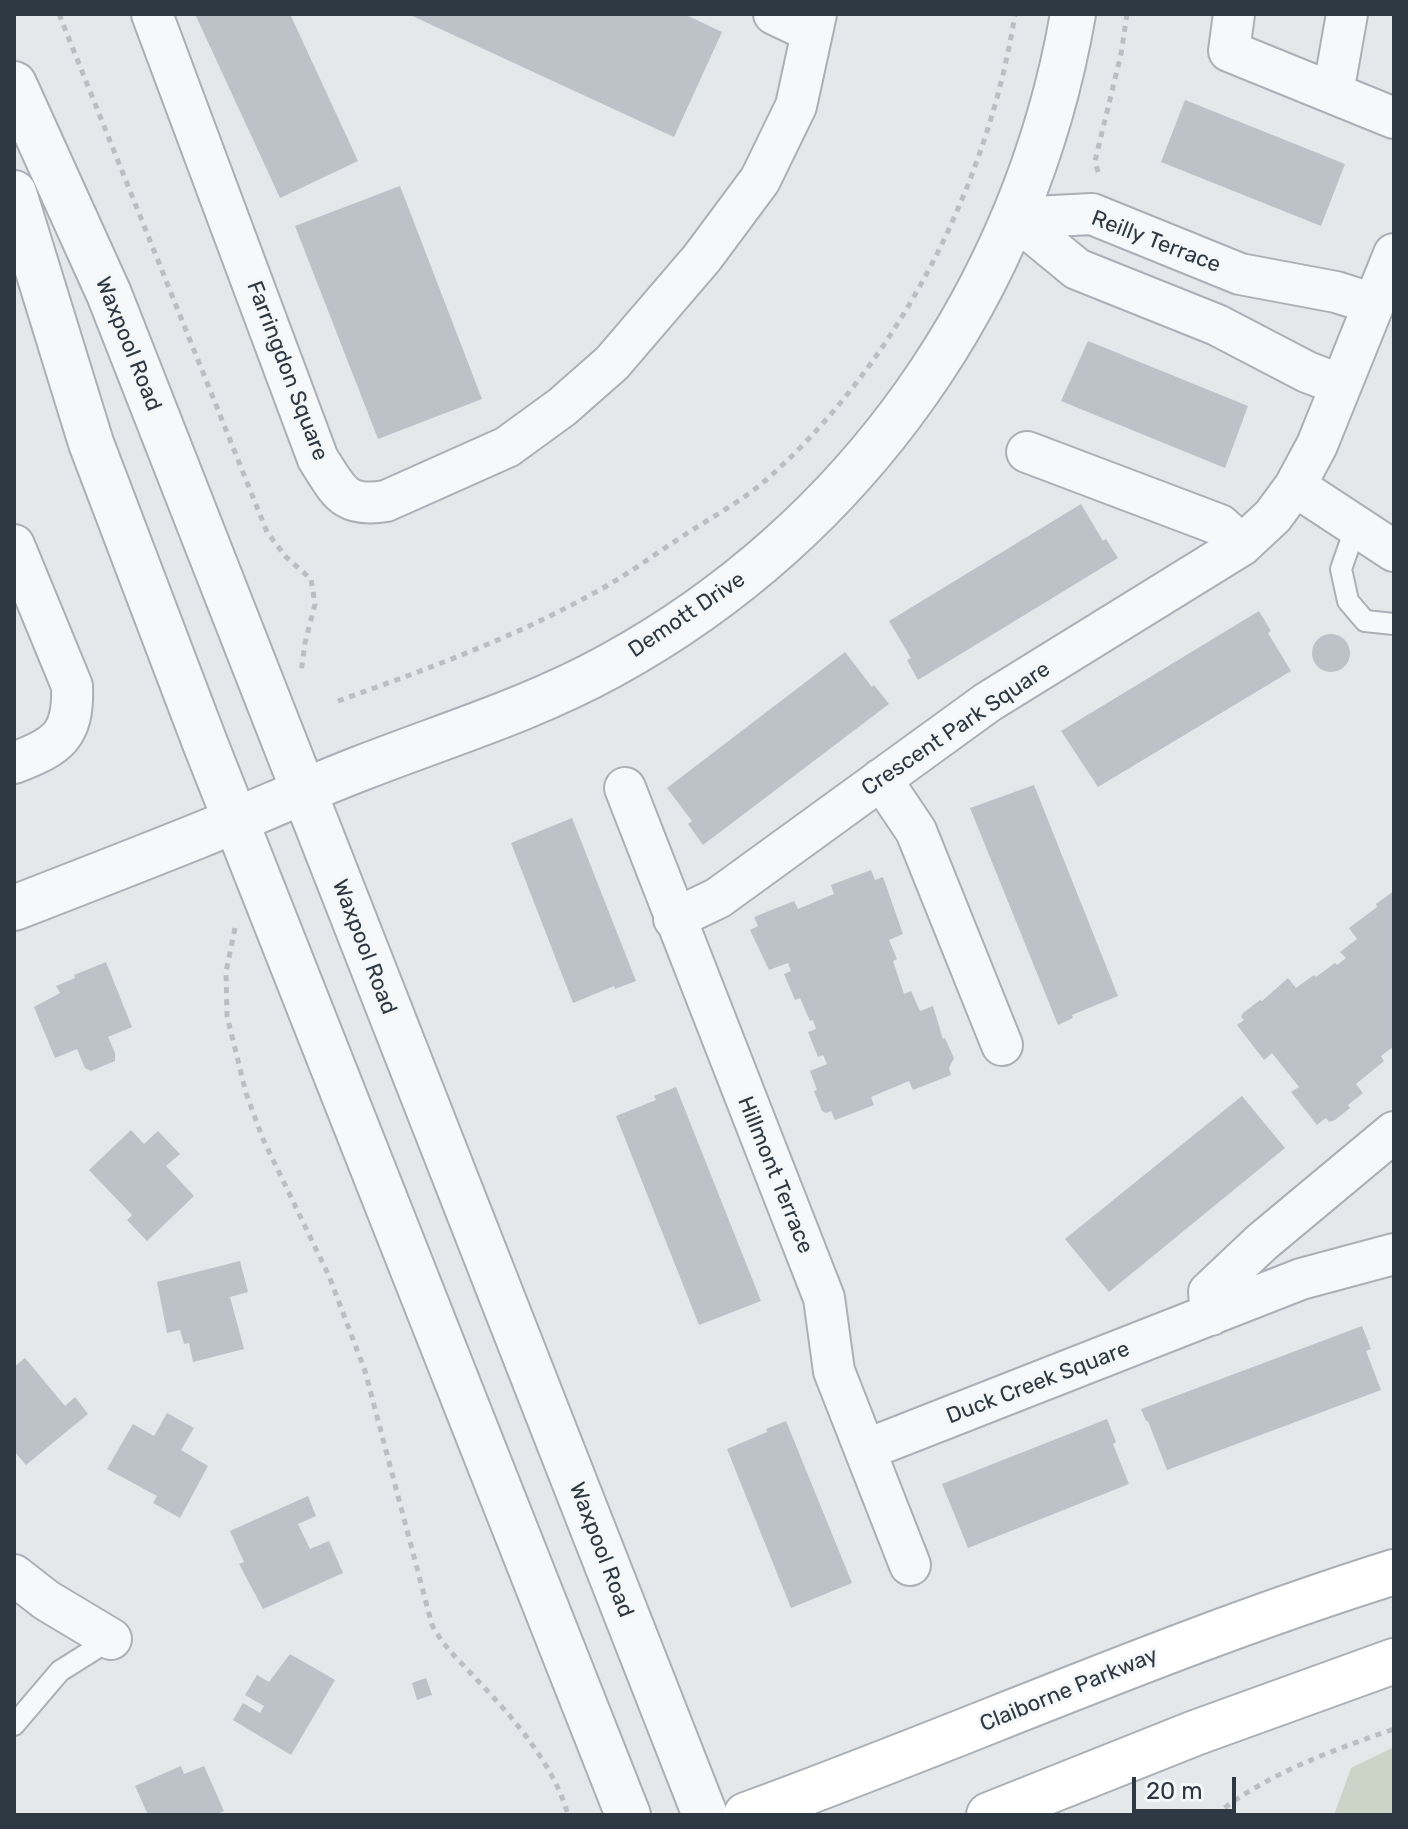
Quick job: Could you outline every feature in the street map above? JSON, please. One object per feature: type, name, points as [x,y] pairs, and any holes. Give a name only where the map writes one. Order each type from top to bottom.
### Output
[{"type":"main road","name":"Claiborne Parkway","points":[[746,1815],[1209,1635],[1394,1572]]},
{"type":"main road","points":[[989,1815],[1195,1733],[1394,1661]]},
{"type":"street","name":"Farringdon Square","points":[[152,14],[318,459],[342,495],[366,504],[386,501],[507,447],[562,407],[612,363],[702,258],[760,180],[796,106],[814,23]]},
{"type":"street","points":[[774,14],[814,23]]},
{"type":"street","name":"Demott Drive","points":[[14,908],[538,701],[610,667],[691,617],[767,558],[825,505],[888,433],[926,382],[975,301],[1015,218],[1044,140],[1073,14]]},
{"type":"street","points":[[1234,14],[1229,51],[1394,118]]},
{"type":"street","points":[[1333,93],[1347,14]]},
{"type":"street","name":"Waxpool Road","points":[[14,84],[109,294],[705,1815]]},
{"type":"street","points":[[14,193],[91,443],[234,820],[628,1815]]},
{"type":"street","name":"Reilly Terrace","points":[[1015,218],[1092,214],[1240,274],[1336,292],[1374,304]]},
{"type":"street","points":[[1015,218],[1077,269],[1217,325],[1307,372],[1341,385]]},
{"type":"street","name":"Crescent Park Square","points":[[674,919],[718,898],[988,702],[1242,545],[1273,516],[1295,486],[1317,445],[1394,254]]},
{"type":"street","name":"Reilly Terrace","points":[[1217,325],[1240,274]]},
{"type":"street","points":[[1027,452],[1220,525],[1242,545]]},
{"type":"street","points":[[1295,486],[1394,551]]},
{"type":"street","points":[[14,545],[72,686],[73,710],[64,732],[48,750],[14,763]]},
{"type":"street","points":[[881,779],[916,831],[1002,1045]]},
{"type":"street","name":"Hillmont Terrace","points":[[625,788],[824,1298],[834,1371],[910,1565]]},
{"type":"street","points":[[1211,1315],[1209,1292],[1262,1242],[1394,1132]]},
{"type":"street","name":"Duck Creek Square","points":[[865,1450],[1301,1279],[1394,1254]]},
{"type":"street","points":[[14,1575],[46,1600],[111,1639]]},
{"type":"lane","points":[[1356,526],[1341,569],[1348,601],[1365,621],[1394,624]]},
{"type":"lane","points":[[14,1725],[60,1671],[111,1639]]},
{"type":"path","points":[[59,14],[267,532],[286,557],[311,579],[315,604],[305,643],[301,683]]},
{"type":"path","points":[[338,701],[516,632],[582,599],[765,482],[814,432],[868,368],[915,298],[956,215],[983,141],[1009,55],[1015,14]]},
{"type":"path","points":[[1098,172],[1095,161],[1121,54],[1127,14]]},
{"type":"path","points":[[235,924],[226,972],[227,1016],[246,1093],[263,1139],[329,1276],[360,1358],[374,1399],[432,1625],[446,1650],[479,1682],[545,1763],[556,1779],[568,1815]]},
{"type":"path","points":[[1215,1815],[1263,1782],[1299,1764],[1394,1729]]},
{"type":"shaded area","points":[[1394,1747],[1394,1815],[1334,1815],[1351,1768]]},
{"type":"building","points":[[195,14],[290,14],[358,161],[280,198]]},
{"type":"building","points":[[408,14],[684,14],[722,32],[674,137]]},
{"type":"building","points":[[1185,100],[1345,164],[1321,226],[1161,162]]},
{"type":"building","points":[[400,186],[482,399],[378,439],[295,226]]},
{"type":"building","points":[[1088,341],[1248,406],[1225,468],[1061,401]]},
{"type":"building","points":[[1081,504],[1103,541],[1106,539],[1118,558],[918,680],[907,660],[911,658],[889,621]]},
{"type":"building","points":[[1259,611],[1271,631],[1268,633],[1291,671],[1098,787],[1061,731]]},
{"type":"building","points":[[1331,634],[1344,640],[1350,653],[1344,666],[1331,672],[1318,666],[1312,653],[1318,640]]},
{"type":"building","points":[[845,652],[889,704],[703,845],[688,824],[692,821],[667,788]]},
{"type":"building","points":[[1034,785],[1118,996],[1072,1015],[1073,1018],[1058,1025],[970,808]]},
{"type":"building","points":[[572,818],[636,981],[615,989],[614,986],[573,1003],[511,843]]},
{"type":"building","points":[[871,870],[875,880],[883,877],[903,934],[889,940],[897,959],[893,961],[904,994],[911,991],[920,1011],[933,1006],[943,1039],[954,1058],[949,1068],[951,1075],[913,1090],[909,1081],[871,1097],[874,1105],[835,1120],[831,1111],[822,1111],[814,1091],[817,1090],[810,1071],[827,1064],[823,1055],[818,1057],[808,1032],[816,1029],[813,1020],[810,1021],[800,998],[795,1000],[784,974],[791,971],[788,963],[769,970],[750,930],[758,926],[754,917],[794,901],[798,909],[834,894],[831,885]]},
{"type":"building","points":[[1394,891],[1394,1046],[1381,1056],[1384,1061],[1356,1084],[1363,1093],[1348,1105],[1350,1108],[1335,1120],[1329,1122],[1326,1118],[1317,1125],[1291,1092],[1299,1087],[1272,1053],[1264,1060],[1237,1025],[1244,1020],[1241,1017],[1243,1013],[1288,978],[1296,988],[1346,958],[1340,952],[1357,939],[1349,928]]},
{"type":"building","points":[[106,962],[132,1027],[108,1037],[115,1061],[91,1071],[85,1068],[77,1049],[55,1058],[34,1007],[60,993],[56,986]]},
{"type":"building","points":[[676,1087],[761,1301],[699,1325],[616,1116],[656,1100],[654,1096]]},
{"type":"building","points":[[1242,1096],[1285,1148],[1109,1292],[1065,1239]]},
{"type":"building","points":[[131,1130],[144,1144],[158,1131],[180,1154],[166,1166],[194,1196],[147,1241],[127,1220],[132,1215],[89,1170]]},
{"type":"building","points":[[240,1261],[248,1292],[230,1297],[244,1349],[193,1362],[189,1343],[184,1344],[180,1330],[167,1333],[157,1282]]},
{"type":"building","points":[[1362,1326],[1371,1349],[1366,1351],[1381,1390],[1167,1470],[1141,1409]]},
{"type":"building","points":[[25,1358],[65,1406],[75,1397],[88,1414],[26,1465],[14,1451],[14,1367]]},
{"type":"building","points":[[167,1413],[194,1428],[181,1450],[208,1466],[180,1518],[153,1503],[157,1496],[107,1469],[133,1424],[154,1436]]},
{"type":"building","points":[[1107,1419],[1129,1484],[968,1548],[942,1484]]},
{"type":"building","points":[[786,1421],[852,1583],[791,1608],[727,1449]]},
{"type":"building","points":[[308,1496],[316,1516],[298,1524],[310,1549],[329,1541],[343,1573],[263,1609],[239,1564],[244,1562],[230,1531]]},
{"type":"building","points":[[290,1654],[335,1680],[291,1755],[233,1720],[243,1703],[260,1713],[264,1706],[245,1695],[257,1675],[269,1682]]},
{"type":"building","points":[[426,1678],[432,1695],[417,1700],[412,1683]]},
{"type":"building","points":[[181,1766],[184,1774],[204,1766],[224,1811],[214,1815],[148,1815],[135,1786]]}]
